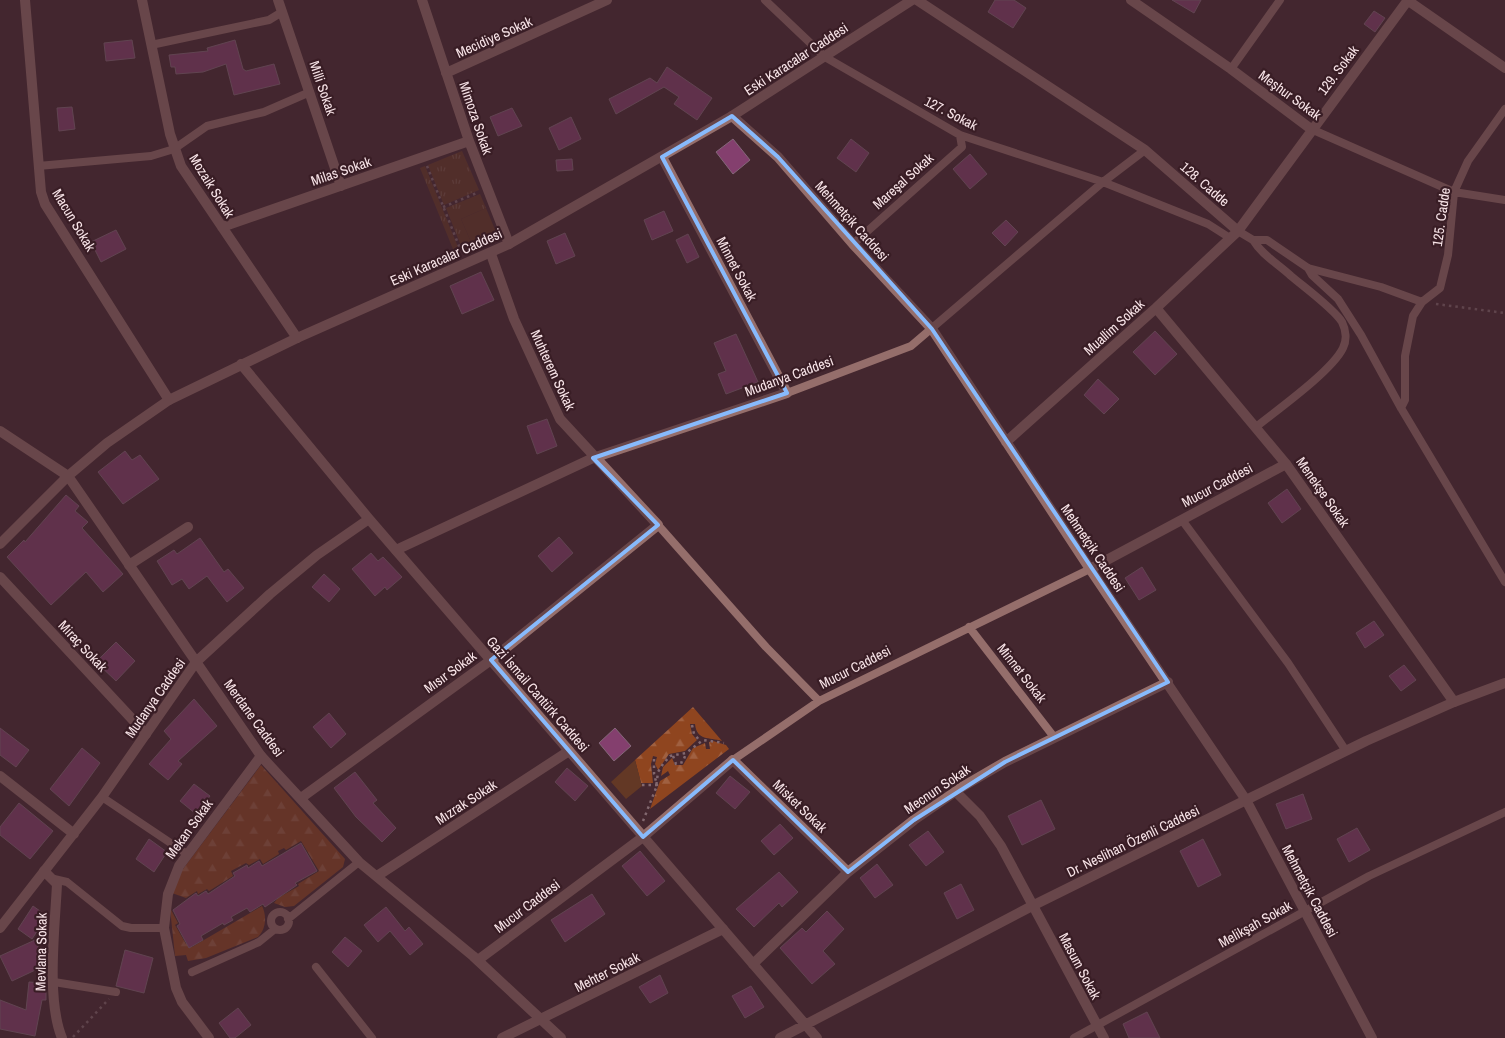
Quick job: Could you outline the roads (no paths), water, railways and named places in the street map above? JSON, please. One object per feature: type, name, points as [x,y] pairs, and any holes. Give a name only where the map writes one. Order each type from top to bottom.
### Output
[{"type":"street","name":"Macun Sokak","points":[[25,0],[38,166],[41,192],[45,204],[169,400]]},
{"type":"street","name":"Mozaik Sokak","points":[[142,0],[174,149],[189,178],[297,338]]},
{"type":"street","name":"Milli Sokak","points":[[278,0],[341,186]]},
{"type":"street","name":"Mimoza Sokak","points":[[422,0],[468,141],[509,244]]},
{"type":"street","name":"Mecidiye Sokak","points":[[446,74],[607,0]]},
{"type":"street","name":"128. Cadde","points":[[918,0],[1145,150],[1234,234]]},
{"type":"street","points":[[1408,0],[1505,68]]},
{"type":"street","name":"129. Sokak","points":[[1234,234],[1408,0]]},
{"type":"street","name":"Meşhur Sokak","points":[[1135,1],[1311,129]]},
{"type":"street","name":"Eski Karacalar Caddesi","points":[[0,544],[68,476],[107,442],[169,400],[297,338],[491,254],[732,116],[825,57],[905,2]]},
{"type":"street","name":"Mehmetçik Caddesi","points":[[732,116],[778,157],[853,244],[932,329],[1090,569],[1246,800],[1372,1038]]},
{"type":"street","name":"Milas Sokak","points":[[222,227],[468,141]]},
{"type":"street","name":"Minnet Sokak","points":[[662,157],[787,392]]},
{"type":"street","name":"Muallim Sokak","points":[[1006,442],[1156,308],[1234,234]]},
{"type":"street","name":"Muhterem Sokak","points":[[491,254],[514,319],[560,419],[593,458],[658,525]]},
{"type":"street","name":"Menekşe Sokak","points":[[1156,308],[1286,464],[1454,702]]},
{"type":"street","name":"Gazi İsmail Cantürk Caddesi","points":[[241,364],[396,550],[817,1038]]},
{"type":"street","name":"Mudanya Caddesi","points":[[396,550],[593,458],[787,392]]},
{"type":"street","name":"Merdane Caddesi","points":[[0,431],[68,476],[261,756],[359,862],[478,960],[561,1038]]},
{"type":"street","name":"Mucur Caddesi","points":[[1090,569],[1286,464]]},
{"type":"street","name":"Mudanya Caddesi","points":[[0,928],[102,797],[196,662],[270,594],[317,555],[370,519]]},
{"type":"street","name":"Mısır Sokak","points":[[301,798],[491,660],[658,525]]},
{"type":"street","points":[[129,564],[188,527]]},
{"type":"street","name":"Miraç Sokak","points":[[0,577],[146,734]]},
{"type":"street","name":"Mecnun Sokak","points":[[753,964],[848,872],[956,792],[1005,762],[1168,682]]},
{"type":"street","name":"Dr. Neslihan Özenli Caddesi","points":[[780,1038],[1032,906],[1346,751],[1454,702],[1505,683]]},
{"type":"street","name":"Mızrak Sokak","points":[[377,876],[569,751]]},
{"type":"street","name":"Mekan Sokak","points":[[209,1038],[182,1002],[176,988],[164,928],[168,894],[172,878],[187,854],[261,756]]},
{"type":"street","name":"Mucur Caddesi","points":[[478,960],[733,760]]},
{"type":"street","name":"Misket Sokak","points":[[733,760],[848,872]]},
{"type":"street","points":[[0,776],[74,834]]},
{"type":"street","name":"Masum Sokak","points":[[956,792],[991,829],[1104,1038]]},
{"type":"street","points":[[44,871],[54,879]]},
{"type":"street","name":"Mevlana Sokak","points":[[54,879],[57,884],[55,1008],[62,1038]]},
{"type":"street","name":"Mehter Sokak","points":[[502,1038],[542,1020],[723,929]]},
{"type":"lane","name":"127. Sokak","points":[[765,0],[825,57],[960,135],[1103,182],[1234,234]]},
{"type":"lane","points":[[1230,69],[1280,0]]},
{"type":"lane","points":[[151,45],[269,20],[282,12]]},
{"type":"lane","points":[[38,166],[151,156],[174,149],[207,126],[264,112],[310,92]]},
{"type":"lane","name":"125. Cadde","points":[[1422,302],[1440,288],[1448,255],[1454,192],[1468,161],[1505,109]]},
{"type":"lane","name":"Meşhur Sokak","points":[[1311,129],[1454,192],[1505,200]]},
{"type":"lane","name":"Mareşal Sokak","points":[[853,244],[962,147],[960,135]]},
{"type":"lane","name":"Mudanya Caddesi","points":[[787,392],[911,346],[1103,182],[1145,150]]},
{"type":"lane","name":"128. Cadde","points":[[1234,234],[1253,240],[1267,240],[1308,268],[1381,287],[1422,302]]},
{"type":"lane","points":[[1253,240],[1259,250],[1342,322],[1346,336],[1343,348],[1330,363],[1298,394],[1256,427]]},
{"type":"lane","points":[[1308,268],[1312,275],[1338,299],[1361,335],[1401,408],[1505,582]]},
{"type":"lane","points":[[1401,408],[1405,400],[1405,356],[1413,316],[1422,302]]},
{"type":"lane","points":[[1182,520],[1288,663],[1346,751]]},
{"type":"lane","points":[[658,525],[766,647],[818,701]]},
{"type":"lane","name":"Mucur Caddesi","points":[[733,760],[818,701],[1090,569]]},
{"type":"lane","name":"Minnet Sokak","points":[[969,627],[1054,737]]},
{"type":"lane","points":[[102,797],[187,854]]},
{"type":"lane","name":"Melikşah Sokak","points":[[1074,1038],[1369,876],[1505,812]]},
{"type":"lane","points":[[288,919],[359,862]]},
{"type":"lane","points":[[54,879],[67,882],[122,926],[131,928],[164,928]]},
{"type":"lane","points":[[192,972],[259,942],[275,929],[284,929],[288,924],[288,919],[283,912],[275,914],[271,921],[275,929]]},
{"type":"lane","points":[[316,967],[372,1038]]},
{"type":"lane","points":[[54,982],[116,992]]}]
